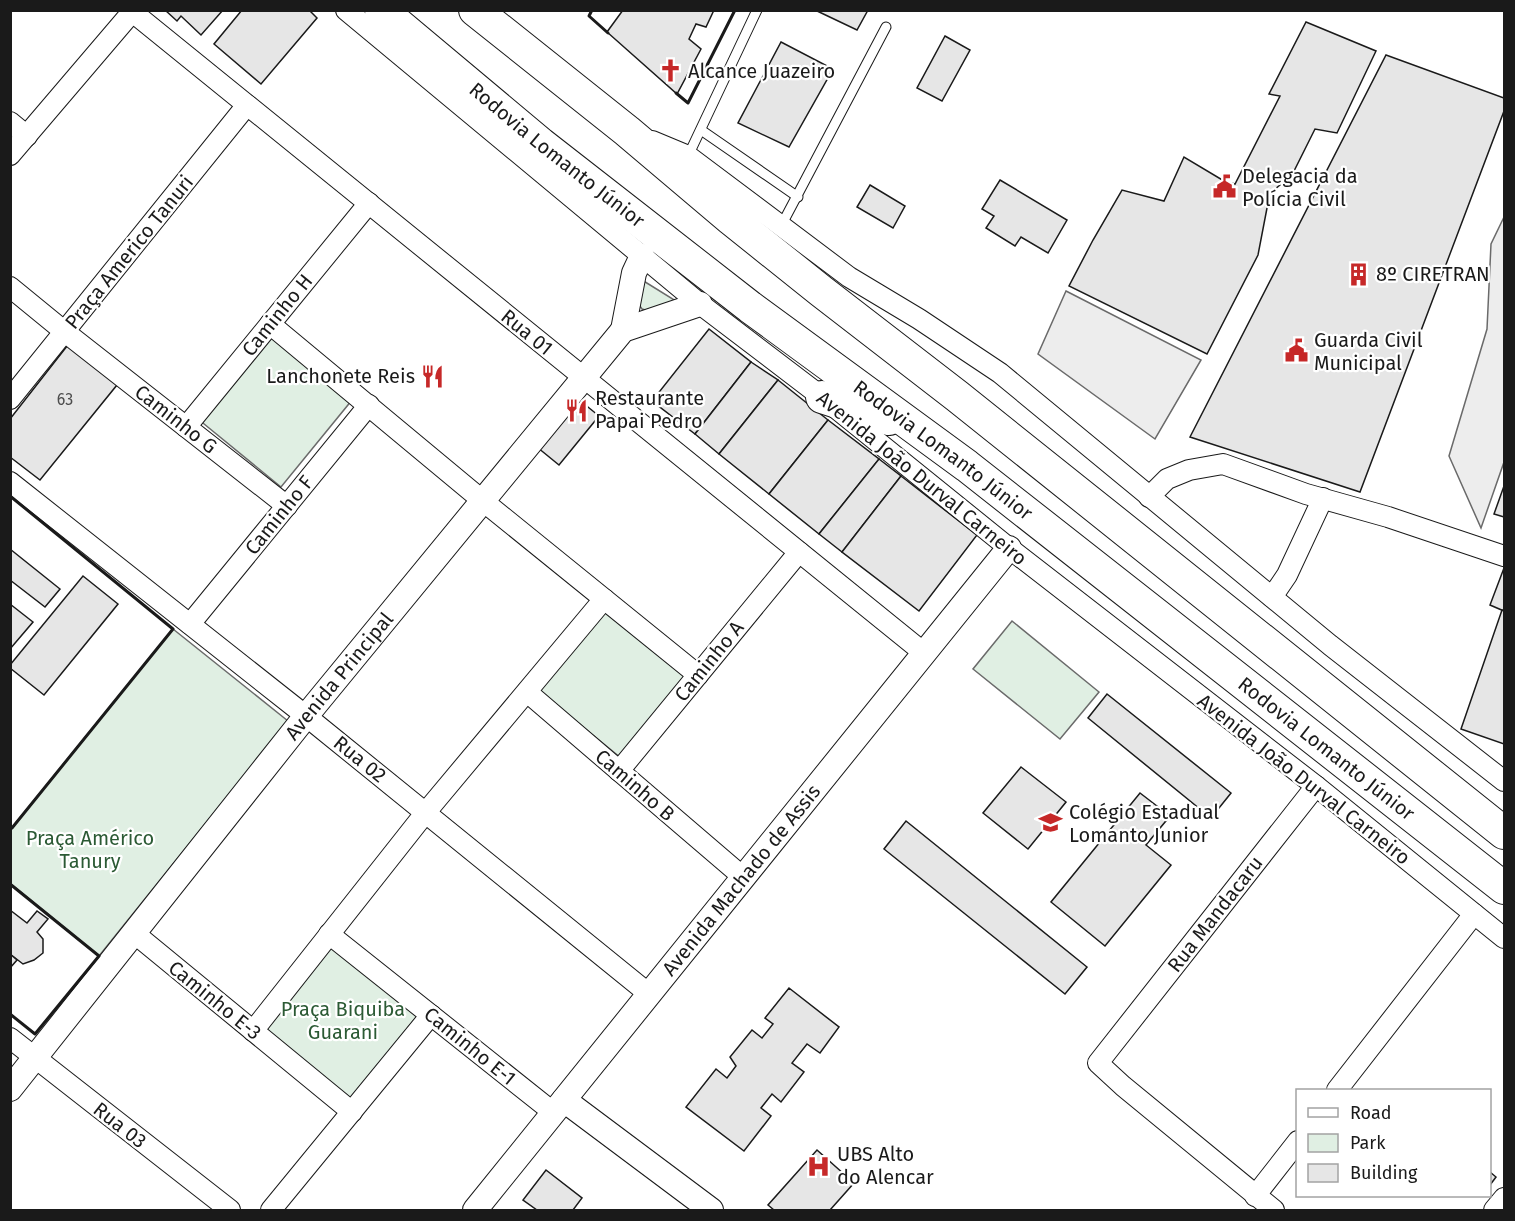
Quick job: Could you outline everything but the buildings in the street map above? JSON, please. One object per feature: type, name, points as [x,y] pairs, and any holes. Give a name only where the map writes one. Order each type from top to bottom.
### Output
[{"type":"highway","name":"Rodovia Lomanto Júnior","points":[[381,10],[541,144],[750,307],[920,429],[1504,888]]},
{"type":"highway","points":[[476,10],[627,131],[731,219],[957,396],[1504,833]]},
{"type":"highway","points":[[822,396],[920,429]]},
{"type":"street","name":"Avenida João Durval Carneiro","points":[[346,10],[700,304],[822,396],[1009,548],[1316,786],[1504,938]]},
{"type":"street","points":[[10,155],[131,11]]},
{"type":"street","name":"Rua 01","points":[[131,11],[924,653]]},
{"type":"street","name":"Praça Americo Tanuri","points":[[10,399],[247,105]]},
{"type":"street","points":[[10,122],[27,136]]},
{"type":"street","points":[[627,131],[688,156],[849,277],[920,319],[1000,373],[1272,597],[1429,724],[1504,781]]},
{"type":"street","name":"Caminho H","points":[[186,427],[369,203]]},
{"type":"street","points":[[642,256],[634,273],[623,330],[700,304]]},
{"type":"street","name":"Caminho G","points":[[10,287],[287,506]]},
{"type":"street","points":[[270,324],[698,675]]},
{"type":"street","name":"Avenida Principal","points":[[10,1089],[306,716],[623,330]]},
{"type":"street","name":"Caminho F","points":[[190,624],[369,405]]},
{"type":"street","points":[[1149,497],[1167,479],[1190,470],[1222,464],[1504,556]]},
{"type":"street","name":"Rua 02","points":[[10,482],[306,716],[649,994]]},
{"type":"street","points":[[1272,597],[1287,575],[1323,498]]},
{"type":"street","name":"Avenida Machado de Assis","points":[[475,1210],[1009,548]]},
{"type":"street","name":"Caminho A","points":[[619,771],[799,552]]},
{"type":"street","points":[[253,1030],[426,813],[604,599]]},
{"type":"street","name":"Caminho B","points":[[527,692],[743,877]]},
{"type":"street","name":"Rua Mandacaru","points":[[1255,1196],[1098,1063],[1316,786]]},
{"type":"street","points":[[1338,1089],[1474,914]]},
{"type":"street","name":"Caminho E-3","points":[[134,933],[352,1112]]},
{"type":"street","name":"Caminho E-1","points":[[330,934],[431,1015],[559,1106]]},
{"type":"street","points":[[271,1210],[431,1015]]},
{"type":"street","name":"Rua 03","points":[[10,1038],[230,1210]]},
{"type":"street","points":[[559,1106],[711,1210]]},
{"type":"street","points":[[1274,1210],[1255,1196],[1296,1144]]},
{"type":"street","points":[[1494,1210],[1504,1198]]},
{"type":"lane","points":[[688,156],[757,10]]},
{"type":"lane","points":[[781,227],[886,27]]},
{"type":"lane","points":[[701,130],[798,197]]},
{"type":"green space","points":[[642,280],[676,301],[649,311],[642,309],[637,302]]},
{"type":"green space","points":[[269,333],[352,400],[281,487],[198,419]]},
{"type":"green space","points":[[602,606],[688,677],[621,758],[534,687]]},
{"type":"green space","points":[[1012,621],[1099,692],[1060,739],[973,669]]},
{"type":"green space","name":"Praça Américo Tanury","points":[[173,629],[288,721],[99,956],[11,884],[10,830]]},
{"type":"green space","name":"Praça Biquiba Guarani","points":[[334,941],[422,1010],[351,1099],[263,1030]]},
{"type":"shaded area","points":[[1504,217],[1504,462],[1481,528],[1449,456],[1487,329],[1491,244]]},
{"type":"shaded area","points":[[1066,291],[1201,360],[1155,439],[1038,354]]},
{"type":"wall","points":[[592,10],[589,16],[608,33]]},
{"type":"wall","points":[[676,93],[688,103],[735,10]]},
{"type":"wall","points":[[10,496],[173,629],[12,828],[10,826]]},
{"type":"wall","points":[[10,884],[99,956],[35,1034],[10,1014]]},
{"type":"place","name":"Alcance Juazeiro","points":[[670,71]]},
{"type":"place","name":"Delegacia da Polícia Civil","points":[[1224,187]]},
{"type":"place","name":"8º CIRETRAN","points":[[1358,274]]},
{"type":"place","name":"Guarda Civil Municipal","points":[[1296,351]]},
{"type":"place","name":"Lanchonete Reis","points":[[433,376]]},
{"type":"place","name":"Restaurante Papai Pedro","points":[[577,410]]},
{"type":"place","name":"Colégio Estadual Lomanto Junior","points":[[1051,823]]},
{"type":"place","name":"UBS Alto do Alencar","points":[[819,1166]]}]
